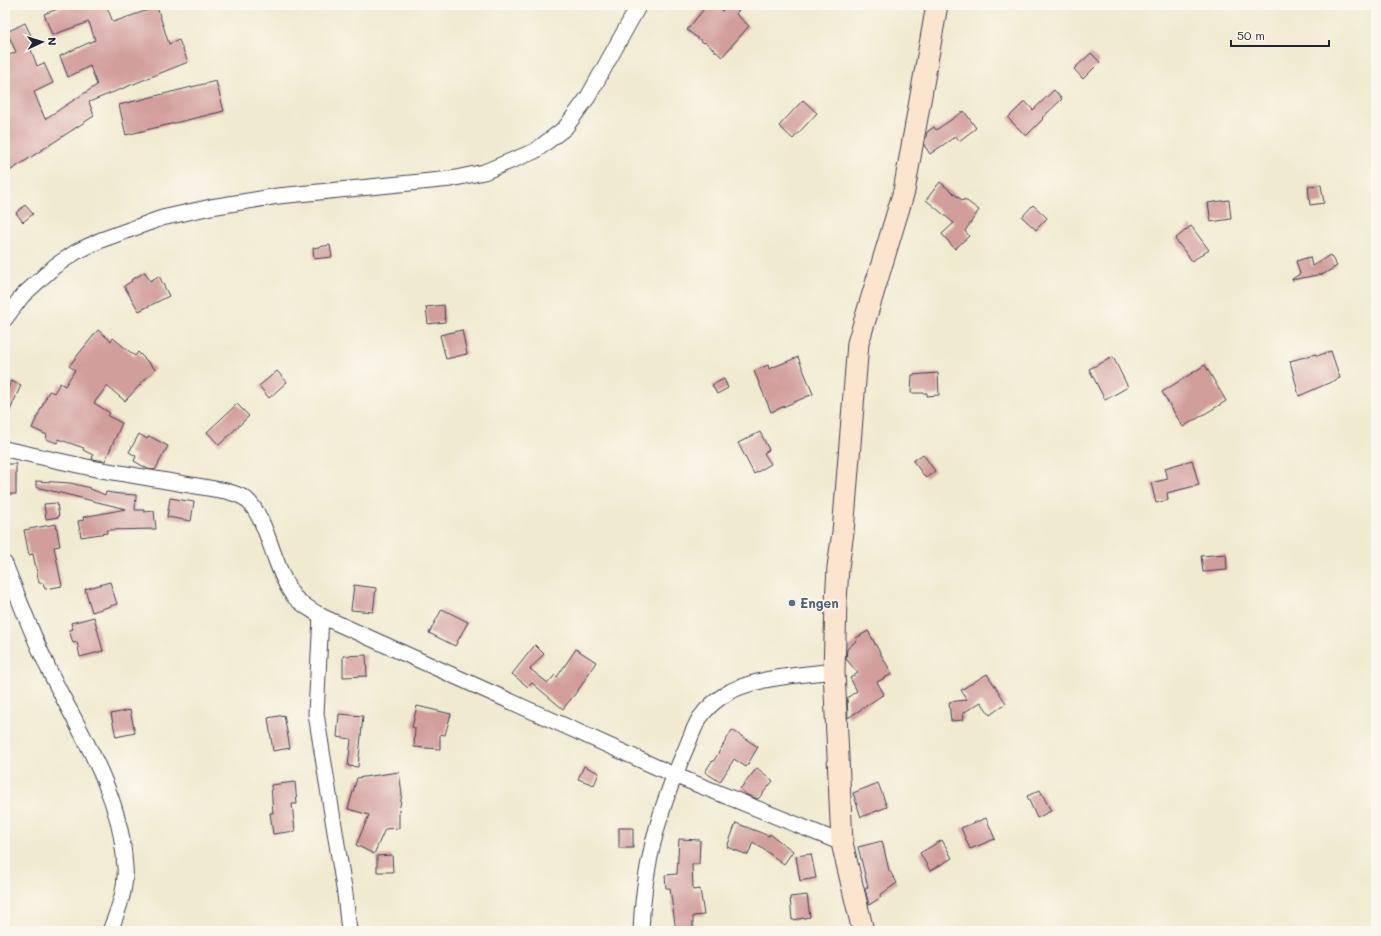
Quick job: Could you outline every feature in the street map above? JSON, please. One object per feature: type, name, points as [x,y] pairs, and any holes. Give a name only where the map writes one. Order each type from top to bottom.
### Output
[{"type":"main road","points":[[863,931],[842,843],[834,671],[836,602],[858,343],[904,191],[937,5]]},
{"type":"street","points":[[5,320],[22,296],[55,266],[76,252],[101,240],[162,218],[211,207],[278,196],[450,180],[484,172],[535,151],[565,128],[588,97],[639,5]]},
{"type":"street","points":[[5,449],[96,469],[226,491],[240,495],[247,500],[259,517],[272,546],[281,574],[292,595],[307,607],[322,616],[674,775],[842,843]]},
{"type":"street","points":[[5,564],[51,675],[100,773],[116,811],[122,836],[125,875],[122,899],[110,931]]},
{"type":"street","points":[[322,616],[316,714],[346,894],[349,931]]},
{"type":"street","points":[[641,931],[642,909],[648,862],[658,822],[674,775],[700,719],[713,702],[743,686],[765,681],[834,671]]},
{"type":"building","points":[[69,5],[106,5],[113,22],[157,7],[169,44],[179,40],[188,62],[89,102],[94,116],[5,174],[5,57],[16,52],[7,32],[25,23],[35,44],[30,47],[37,66],[44,63],[53,83],[34,92],[45,119],[97,85],[90,66],[68,77],[60,56],[95,40],[89,22],[52,35],[44,14]]},
{"type":"building","points":[[707,5],[715,5],[722,11],[728,5],[734,5],[739,10],[736,14],[749,26],[722,57],[705,42],[704,43],[687,30]]},
{"type":"building","points":[[1091,53],[1100,62],[1083,79],[1074,69]]},
{"type":"building","points":[[216,81],[224,111],[126,135],[119,105]]},
{"type":"building","points":[[1054,90],[1062,99],[1026,136],[1008,118],[1025,101],[1033,110]]},
{"type":"building","points":[[803,100],[817,113],[793,139],[779,126]]},
{"type":"building","points":[[964,111],[976,128],[959,141],[956,136],[930,154],[924,145],[927,132],[934,127],[936,130]]},
{"type":"building","points":[[940,182],[963,201],[964,199],[979,210],[965,231],[969,236],[955,249],[942,234],[954,223],[926,200]]},
{"type":"building","points":[[1321,185],[1324,203],[1310,205],[1308,186]]},
{"type":"building","points":[[1229,200],[1231,219],[1211,222],[1208,203]]},
{"type":"building","points":[[25,205],[33,214],[23,222],[16,213]]},
{"type":"building","points":[[1033,205],[1047,218],[1036,230],[1022,217]]},
{"type":"building","points":[[1191,226],[1209,250],[1192,261],[1175,239]]},
{"type":"building","points":[[330,245],[332,257],[314,259],[313,248]]},
{"type":"building","points":[[1330,255],[1337,266],[1322,275],[1292,280],[1300,274],[1296,261],[1310,257],[1312,266]]},
{"type":"building","points":[[145,272],[150,281],[159,276],[169,296],[139,311],[124,286]]},
{"type":"building","points":[[444,305],[445,322],[428,324],[426,307]]},
{"type":"building","points":[[98,330],[111,341],[113,338],[135,356],[138,352],[155,369],[125,401],[107,386],[94,403],[110,413],[108,416],[122,423],[105,461],[92,459],[93,455],[83,450],[84,448],[58,439],[57,443],[46,439],[47,435],[32,428],[49,391],[54,393],[60,383],[65,386],[75,370],[69,366]]},
{"type":"building","points":[[462,330],[467,354],[446,359],[440,335]]},
{"type":"building","points":[[1331,351],[1340,378],[1299,396],[1290,361],[1316,354],[1317,356]]},
{"type":"building","points":[[798,357],[813,394],[771,412],[754,371],[768,365],[769,369]]},
{"type":"building","points":[[1113,357],[1128,387],[1105,400],[1089,369]]},
{"type":"building","points":[[1205,365],[1226,401],[1183,427],[1162,392]]},
{"type":"building","points":[[277,371],[287,382],[269,398],[259,386]]},
{"type":"building","points":[[938,373],[939,395],[927,396],[927,393],[911,393],[912,375]]},
{"type":"building","points":[[724,379],[728,388],[717,394],[712,385]]},
{"type":"building","points":[[11,381],[21,385],[5,422],[5,396]]},
{"type":"building","points":[[237,404],[249,416],[219,445],[207,432]]},
{"type":"building","points":[[760,432],[769,450],[764,453],[771,464],[754,474],[738,443]]},
{"type":"building","points":[[139,434],[147,439],[149,436],[168,446],[155,470],[148,469],[134,461],[136,456],[129,452]]},
{"type":"building","points":[[923,454],[935,471],[926,478],[913,461]]},
{"type":"building","points":[[1192,460],[1199,485],[1167,493],[1168,500],[1156,503],[1151,483],[1168,479],[1165,468]]},
{"type":"building","points":[[5,464],[16,464],[16,494],[5,494]]},
{"type":"building","points":[[36,481],[71,483],[90,488],[105,495],[106,492],[136,495],[135,510],[144,510],[144,512],[154,511],[156,529],[107,530],[107,533],[81,537],[78,521],[84,520],[83,517],[126,509],[36,487]]},
{"type":"building","points":[[170,498],[194,502],[191,521],[167,517]]},
{"type":"building","points":[[57,503],[59,517],[46,519],[44,504]]},
{"type":"building","points":[[56,524],[60,546],[54,547],[62,586],[45,589],[43,583],[39,583],[33,554],[29,555],[24,530]]},
{"type":"building","points":[[1226,554],[1227,570],[1203,572],[1201,556]]},
{"type":"building","points":[[110,582],[117,604],[92,612],[85,589]]},
{"type":"building","points":[[354,585],[376,588],[373,612],[351,610]]},
{"type":"building","points":[[442,609],[468,622],[455,646],[429,633]]},
{"type":"building","points":[[94,617],[103,651],[80,657],[77,642],[73,643],[69,630],[73,629],[71,623]]},
{"type":"building","points":[[868,631],[892,674],[877,682],[884,694],[848,718],[847,698],[857,691],[850,678],[858,673],[846,659],[847,649],[857,640],[856,638]]},
{"type":"building","points":[[535,645],[544,654],[530,669],[548,683],[555,675],[557,677],[576,649],[596,662],[579,689],[563,709],[532,683],[528,687],[512,674]]},
{"type":"building","points":[[366,655],[367,676],[343,677],[343,656]]},
{"type":"building","points":[[987,674],[1006,703],[990,715],[981,702],[963,713],[964,720],[951,721],[949,702],[967,700],[961,690]]},
{"type":"building","points":[[417,706],[451,714],[445,735],[440,734],[440,749],[414,747],[415,728],[412,727]]},
{"type":"building","points":[[130,710],[135,733],[116,737],[111,714]]},
{"type":"building","points":[[339,714],[363,716],[358,767],[348,766],[351,739],[337,737]]},
{"type":"building","points":[[284,715],[290,748],[273,751],[268,718]]},
{"type":"building","points":[[732,730],[758,747],[746,767],[734,759],[720,782],[705,772],[712,761],[713,762]]},
{"type":"building","points":[[584,766],[599,773],[594,785],[578,779]]},
{"type":"building","points":[[757,768],[773,781],[758,799],[747,795],[740,789]]},
{"type":"building","points":[[399,772],[402,794],[399,811],[399,828],[385,829],[374,854],[356,845],[369,815],[348,809],[357,778]]},
{"type":"building","points":[[295,782],[297,804],[292,804],[295,831],[273,834],[270,813],[273,813],[271,785]]},
{"type":"building","points":[[878,783],[887,807],[861,817],[853,793]]},
{"type":"building","points":[[1040,790],[1051,811],[1037,818],[1027,796]]},
{"type":"building","points":[[986,818],[995,839],[970,849],[961,828]]},
{"type":"building","points":[[736,823],[769,836],[770,834],[793,851],[784,864],[753,842],[748,855],[727,847]]},
{"type":"building","points":[[619,828],[633,828],[633,848],[619,848]]},
{"type":"building","points":[[679,839],[700,840],[699,864],[692,864],[693,890],[700,889],[704,915],[693,916],[693,931],[676,931],[670,888],[666,888],[665,875],[677,874]]},
{"type":"building","points":[[942,840],[952,858],[930,871],[920,853]]},
{"type":"building","points":[[882,841],[889,870],[897,883],[869,905],[865,889],[868,887],[858,847]]},
{"type":"building","points":[[811,854],[816,878],[800,881],[796,856]]},
{"type":"building","points":[[392,855],[393,872],[377,872],[377,856]]},
{"type":"building","points":[[807,895],[810,917],[792,920],[790,897]]},
{"type":"place","name":"Engen","points":[[792,603]]}]
